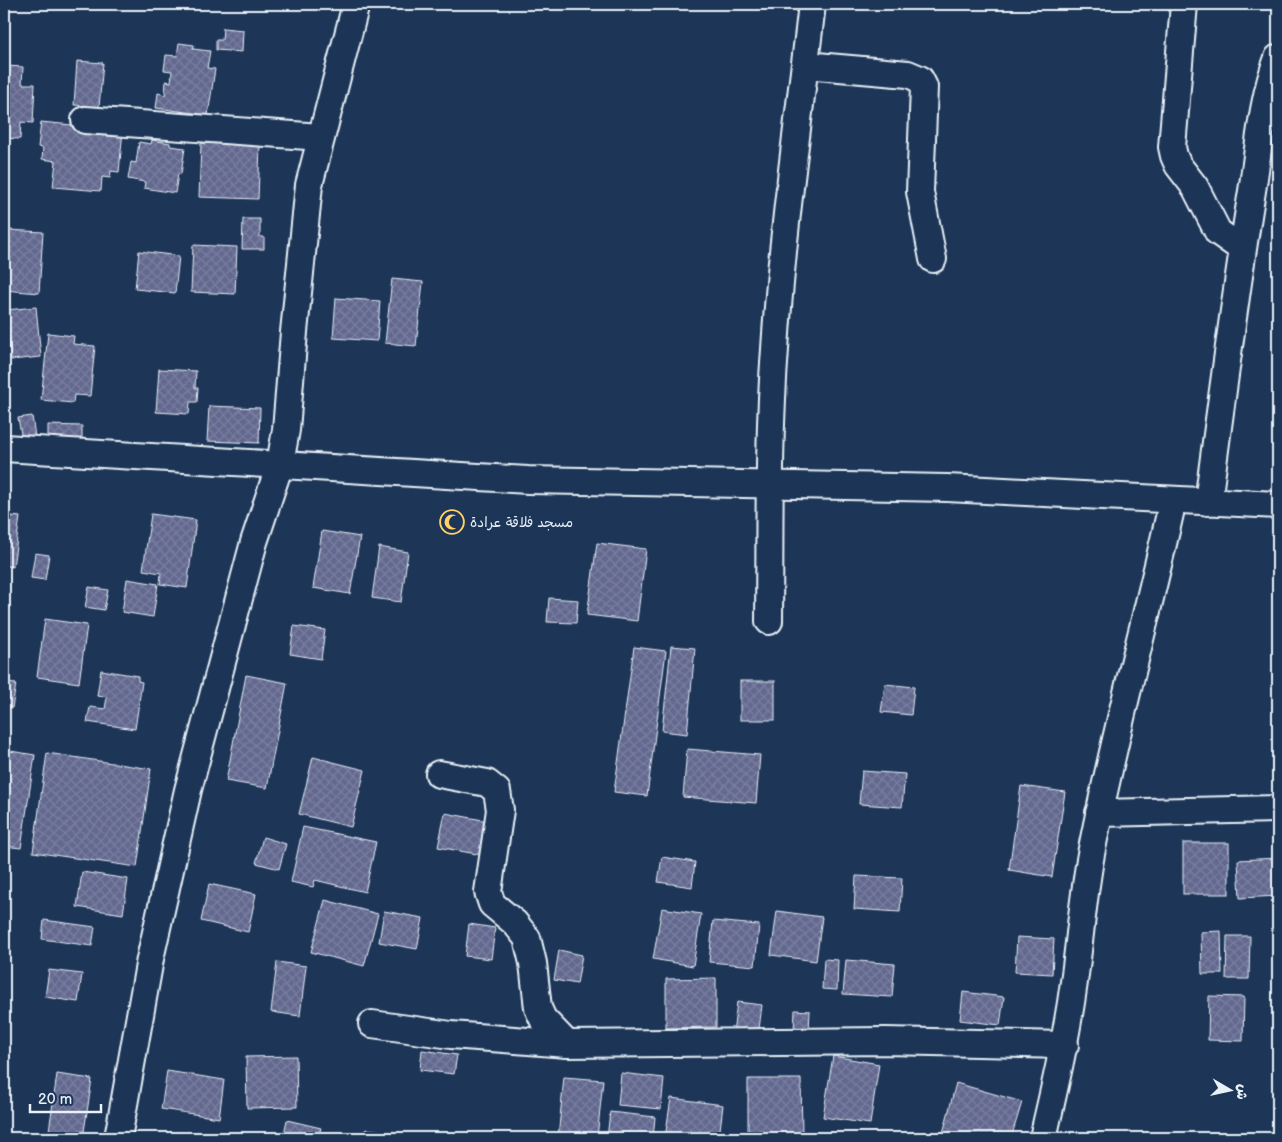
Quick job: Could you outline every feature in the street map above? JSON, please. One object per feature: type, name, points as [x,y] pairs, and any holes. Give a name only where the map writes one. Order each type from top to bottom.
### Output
[{"type":"street","points":[[118,1138],[150,960],[188,790],[254,542],[280,464],[286,430],[309,185],[356,4]]},
{"type":"street","points":[[769,621],[771,412],[775,347],[790,188],[812,4]]},
{"type":"street","points":[[1184,4],[1172,147],[1174,156],[1195,187],[1218,232],[1242,249]]},
{"type":"street","points":[[1208,502],[1242,249],[1267,99],[1278,58]]},
{"type":"street","points":[[805,65],[908,74],[920,79],[924,87],[920,192],[933,259]]},
{"type":"street","points":[[85,120],[321,137]]},
{"type":"street","points":[[4,448],[528,480],[947,488],[1278,505]]},
{"type":"street","points":[[1043,1138],[1065,1045],[1083,906],[1099,814],[1173,500]]},
{"type":"street","points":[[439,774],[487,783],[497,791],[500,810],[488,892],[492,904],[515,923],[527,938],[534,963],[538,1008],[543,1019],[567,1044]]},
{"type":"street","points":[[1099,814],[1278,809]]},
{"type":"street","points":[[372,1024],[451,1035],[567,1044],[886,1041],[1065,1045]]},
{"type":"building","points":[[223,28],[243,30],[242,52],[216,50],[216,40],[222,40]]},
{"type":"building","points":[[179,43],[194,45],[193,49],[210,51],[207,68],[215,69],[208,115],[156,108],[158,93],[165,95],[166,81],[171,82],[172,71],[164,70],[166,55],[177,56]]},
{"type":"building","points":[[77,61],[103,63],[99,107],[74,105]]},
{"type":"building","points":[[7,66],[23,67],[22,84],[35,84],[33,123],[21,122],[20,139],[4,138]]},
{"type":"building","points":[[41,122],[123,130],[119,172],[111,171],[110,178],[102,177],[101,191],[53,187],[56,161],[42,159],[43,148],[38,147]]},
{"type":"building","points":[[152,140],[170,143],[170,146],[185,148],[181,174],[178,174],[175,193],[144,188],[145,182],[128,179],[131,162],[136,163],[139,142],[151,144]]},
{"type":"building","points":[[201,143],[260,145],[258,199],[199,197]]},
{"type":"building","points":[[243,219],[260,219],[260,237],[264,237],[264,249],[242,249]]},
{"type":"building","points":[[8,230],[43,232],[39,293],[4,290]]},
{"type":"building","points":[[193,245],[237,247],[235,294],[191,292]]},
{"type":"building","points":[[139,251],[179,256],[175,293],[135,289]]},
{"type":"building","points":[[392,279],[423,282],[416,346],[385,343]]},
{"type":"building","points":[[336,298],[380,301],[377,341],[333,338]]},
{"type":"building","points":[[36,307],[41,357],[11,360],[6,310]]},
{"type":"building","points":[[48,333],[74,336],[73,344],[95,346],[90,396],[74,395],[73,403],[41,400]]},
{"type":"building","points":[[159,369],[196,371],[195,388],[198,388],[197,402],[190,402],[189,414],[156,412]]},
{"type":"building","points":[[209,406],[260,408],[259,443],[207,441]]},
{"type":"building","points":[[32,416],[35,437],[22,439],[18,418]]},
{"type":"building","points":[[48,425],[82,426],[82,440],[48,439]]},
{"type":"building","points":[[151,514],[196,520],[187,588],[160,584],[161,573],[143,570]]},
{"type":"building","points":[[4,515],[20,517],[13,567],[4,565]]},
{"type":"building","points":[[322,531],[360,537],[350,594],[313,588]]},
{"type":"building","points":[[597,543],[646,549],[637,621],[587,615]]},
{"type":"building","points":[[379,547],[408,552],[401,602],[372,598]]},
{"type":"building","points":[[35,553],[49,555],[45,580],[31,578]]},
{"type":"building","points":[[127,579],[158,584],[153,617],[122,612]]},
{"type":"building","points":[[89,587],[108,590],[104,610],[85,607]]},
{"type":"building","points":[[549,598],[578,600],[576,623],[547,622]]},
{"type":"building","points":[[45,619],[87,625],[79,683],[37,677]]},
{"type":"building","points":[[294,626],[325,630],[321,659],[290,654]]},
{"type":"building","points":[[671,646],[695,648],[687,734],[662,731]]},
{"type":"building","points":[[634,647],[666,651],[647,796],[614,792]]},
{"type":"building","points":[[101,670],[138,676],[138,681],[142,682],[135,729],[87,722],[90,707],[105,709],[107,697],[97,696]]},
{"type":"building","points":[[246,675],[287,683],[267,788],[226,781]]},
{"type":"building","points":[[740,681],[775,681],[775,720],[740,720]]},
{"type":"building","points":[[4,683],[16,684],[12,708],[4,707]]},
{"type":"building","points":[[885,684],[914,687],[911,715],[881,712]]},
{"type":"building","points":[[687,749],[760,755],[756,803],[683,797]]},
{"type":"building","points":[[4,750],[35,755],[21,848],[4,846]]},
{"type":"building","points":[[47,753],[151,769],[137,867],[33,852]]},
{"type":"building","points":[[313,757],[365,770],[351,827],[299,814]]},
{"type":"building","points":[[862,771],[905,774],[902,807],[859,804]]},
{"type":"building","points":[[1021,786],[1065,792],[1052,877],[1009,870]]},
{"type":"building","points":[[445,813],[488,821],[482,855],[438,847]]},
{"type":"building","points":[[303,827],[376,842],[365,892],[315,880],[313,887],[291,882]]},
{"type":"building","points":[[263,837],[286,844],[279,869],[256,863]]},
{"type":"building","points":[[1183,843],[1229,843],[1229,894],[1183,894]]},
{"type":"building","points":[[662,857],[695,862],[692,887],[658,882]]},
{"type":"building","points":[[1278,858],[1278,896],[1240,898],[1238,860]]},
{"type":"building","points":[[82,872],[128,879],[123,914],[77,907]]},
{"type":"building","points":[[856,876],[902,878],[900,912],[854,909]]},
{"type":"building","points":[[209,884],[256,894],[248,932],[201,921]]},
{"type":"building","points":[[325,900],[378,914],[364,966],[311,952]]},
{"type":"building","points":[[662,908],[701,914],[693,966],[653,959]]},
{"type":"building","points":[[384,911],[423,918],[417,949],[379,942]]},
{"type":"building","points":[[777,911],[822,917],[816,961],[771,955]]},
{"type":"building","points":[[1273,917],[1278,917],[1278,969]]},
{"type":"building","points":[[44,920],[95,927],[92,946],[42,939]]},
{"type":"building","points":[[713,921],[759,925],[755,966],[709,962]]},
{"type":"building","points":[[469,924],[495,928],[491,959],[465,956]]},
{"type":"building","points":[[1221,931],[1222,974],[1202,974],[1201,932]]},
{"type":"building","points":[[1227,936],[1250,936],[1249,979],[1226,979]]},
{"type":"building","points":[[1017,937],[1054,939],[1052,974],[1015,972]]},
{"type":"building","points":[[559,950],[582,955],[577,984],[554,980]]},
{"type":"building","points":[[824,959],[838,960],[837,990],[822,989]]},
{"type":"building","points":[[846,960],[895,964],[892,997],[843,994]]},
{"type":"building","points":[[277,962],[306,966],[300,1016],[271,1012]]},
{"type":"building","points":[[49,970],[82,974],[78,1002],[45,997]]},
{"type":"building","points":[[716,978],[716,1027],[666,1028],[666,979]]},
{"type":"building","points":[[963,992],[1004,997],[1000,1025],[960,1020]]},
{"type":"building","points":[[1209,996],[1244,997],[1243,1041],[1208,1040]]},
{"type":"building","points":[[737,1002],[762,1005],[758,1037],[733,1034]]},
{"type":"building","points":[[795,1010],[810,1011],[809,1031],[794,1031]]},
{"type":"building","points":[[422,1050],[457,1055],[454,1074],[420,1070]]},
{"type":"building","points":[[296,1056],[297,1107],[247,1108],[246,1057]]},
{"type":"building","points":[[833,1056],[879,1064],[870,1124],[823,1117]]},
{"type":"building","points":[[167,1071],[224,1080],[219,1118],[161,1109]]},
{"type":"building","points":[[621,1073],[664,1078],[661,1109],[618,1105]]},
{"type":"building","points":[[57,1074],[92,1079],[83,1138],[48,1138]]},
{"type":"building","points":[[564,1077],[603,1080],[597,1138],[558,1138]]},
{"type":"building","points":[[748,1079],[801,1079],[802,1134],[748,1134]]},
{"type":"building","points":[[956,1083],[1022,1102],[1011,1138],[942,1137]]},
{"type":"building","points":[[671,1098],[723,1105],[719,1138],[665,1138]]},
{"type":"building","points":[[610,1112],[655,1117],[653,1138],[607,1138]]},
{"type":"building","points":[[287,1120],[321,1128],[318,1138],[283,1138]]},
{"type":"building","points":[[366,1129],[394,1132],[393,1138],[365,1138]]},
{"type":"place","name":"مسجد فلاقة عرادة","points":[[452,522]]}]
